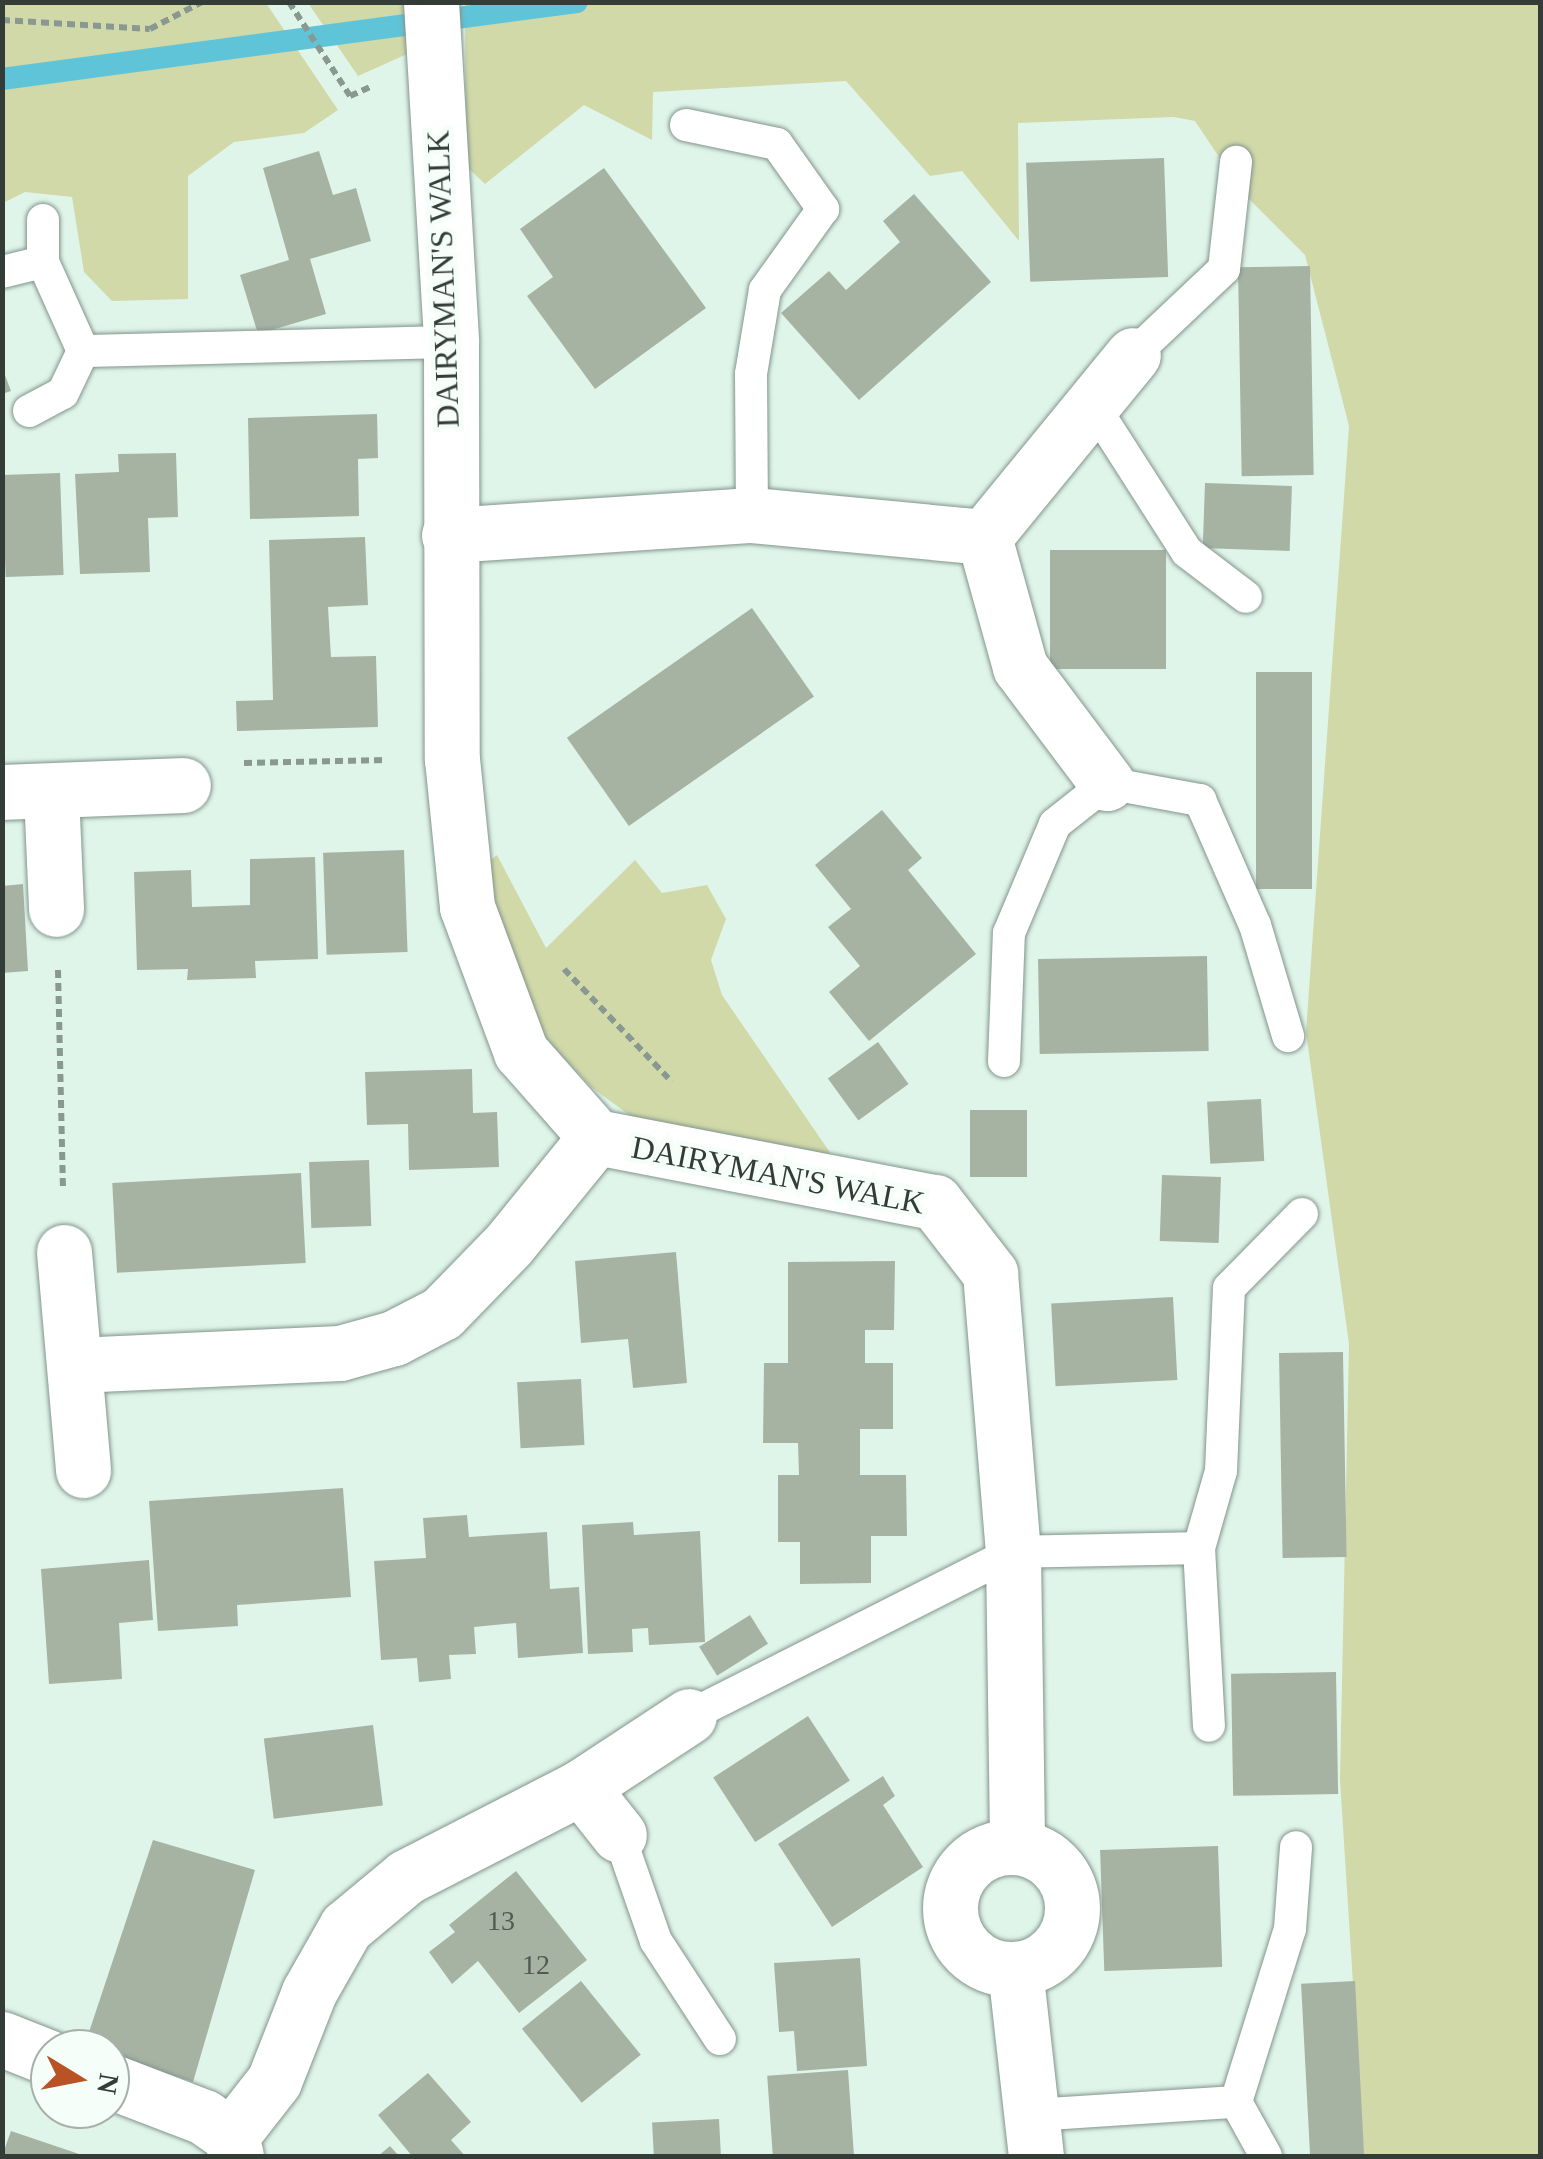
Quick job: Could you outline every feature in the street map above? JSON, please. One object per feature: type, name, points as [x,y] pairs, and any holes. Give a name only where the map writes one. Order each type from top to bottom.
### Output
[{"type":"street","name":"DAIRYMAN'S WALK","points":[[431,13],[451,342],[452,759],[468,907],[521,1052],[596,1137],[935,1202],[990,1273],[1013,1552],[1017,1847]]},
{"type":"street","points":[[984,537],[1133,355]]},
{"type":"street","points":[[449,534],[752,515],[984,537]]},
{"type":"street","points":[[984,537],[1020,667],[1107,783]]},
{"type":"street","points":[[56,909],[27,793],[183,785]]},
{"type":"street","points":[[76,1365],[340,1353],[394,1338],[442,1314],[510,1244],[596,1137]]},
{"type":"street","points":[[64,1252],[83,1470]]},
{"type":"street","points":[[130,2089],[204,2117],[234,2146],[274,2081],[309,1992],[346,1927],[406,1877],[581,1787],[689,1716]]},
{"type":"street","points":[[581,1787],[619,1835]]},
{"type":"street","points":[[1017,1847],[1057,1868],[1072,1903],[1061,1944],[1046,1959],[1015,1969],[984,1964],[967,1951],[949,1913],[950,1894],[970,1861],[987,1850],[1017,1847]]},
{"type":"street","points":[[1015,1969],[1035,2136]]},
{"type":"street","points":[[2,2040],[30,2050]]},
{"type":"lane","points":[[686,124],[777,144],[823,209],[764,290],[751,374],[752,515]]},
{"type":"lane","points":[[1133,355],[1224,269],[1236,162]]},
{"type":"lane","points":[[29,411],[63,393],[82,351],[43,262],[43,220]]},
{"type":"lane","points":[[2,272],[43,262]]},
{"type":"lane","points":[[82,351],[451,342]]},
{"type":"lane","points":[[1093,405],[1186,552],[1246,597]]},
{"type":"lane","points":[[1004,1061],[1009,933],[1056,824],[1107,783],[1200,800],[1256,924],[1288,1036]]},
{"type":"lane","points":[[1209,1726],[1199,1548],[1222,1471],[1229,1288],[1302,1214]]},
{"type":"lane","points":[[689,1716],[1013,1552],[1199,1548]]},
{"type":"lane","points":[[619,1835],[656,1941],[720,2039]]},
{"type":"lane","points":[[1266,2156],[1236,2102],[1290,1928],[1296,1847]]},
{"type":"lane","points":[[1035,2136],[1236,2102]]},
{"type":"path","points":[[2,20],[150,29],[202,2]]},
{"type":"path","points":[[288,2],[350,96]]},
{"type":"path","points":[[183,785],[228,763],[452,759]]},
{"type":"path","points":[[56,909],[64,1252]]},
{"type":"path","points":[[558,962],[680,1089]]},
{"type":"green space","points":[[2,3],[266,3],[338,110],[304,133],[234,142],[188,176],[188,299],[112,301],[84,272],[72,197],[25,192],[3,203]]},
{"type":"green space","points":[[308,3],[415,3],[416,50],[358,76]]},
{"type":"green space","points":[[465,3],[1540,3],[1540,2156],[1364,2156],[1340,1780],[1349,1344],[1306,1032],[1349,426],[1305,255],[1243,193],[1195,121],[1174,117],[1018,123],[1019,241],[962,171],[930,176],[846,81],[653,92],[652,140],[584,105],[485,184],[466,166]]},
{"type":"green space","points":[[497,855],[546,948],[635,860],[662,893],[707,885],[726,919],[711,960],[722,995],[829,1151],[838,1186],[661,1138],[591,1087],[525,1018],[499,936],[486,863]]},
{"type":"building","points":[[319,151],[333,195],[356,188],[371,241],[310,259],[326,314],[258,334],[240,275],[289,260],[263,168]]},
{"type":"building","points":[[1164,158],[1168,277],[1030,282],[1026,163]]},
{"type":"building","points":[[604,168],[706,308],[595,389],[527,296],[553,277],[520,229]]},
{"type":"building","points":[[914,194],[991,282],[859,400],[781,313],[829,271],[846,290],[900,242],[883,221]]},
{"type":"building","points":[[1310,266],[1314,475],[1242,476],[1238,267]]},
{"type":"building","points":[[2,367],[11,391],[2,394]]},
{"type":"building","points":[[377,414],[378,458],[358,459],[359,516],[250,519],[248,418]]},
{"type":"building","points":[[176,453],[178,517],[148,518],[150,572],[80,574],[75,474],[119,472],[118,454]]},
{"type":"building","points":[[60,473],[64,575],[6,577],[2,475]]},
{"type":"building","points":[[1205,483],[1292,486],[1290,551],[1203,548]]},
{"type":"building","points":[[365,537],[368,605],[328,607],[331,657],[376,656],[378,727],[237,731],[236,701],[273,700],[269,540]]},
{"type":"building","points":[[1050,550],[1166,550],[1166,669],[1050,669]]},
{"type":"building","points":[[752,608],[814,696],[629,826],[567,738]]},
{"type":"building","points":[[1256,672],[1312,672],[1312,889],[1256,889]]},
{"type":"building","points":[[882,810],[922,858],[908,870],[976,954],[869,1041],[829,992],[860,966],[828,927],[851,909],[815,865]]},
{"type":"building","points":[[404,850],[408,952],[327,955],[323,853]]},
{"type":"building","points":[[315,857],[318,959],[255,961],[256,978],[187,980],[188,969],[137,970],[134,872],[191,870],[192,907],[250,905],[250,859]]},
{"type":"building","points":[[23,884],[28,971],[2,973],[2,886]]},
{"type":"building","points":[[1207,956],[1209,1051],[1040,1054],[1038,959]]},
{"type":"building","points":[[878,1042],[909,1084],[858,1121],[828,1078]]},
{"type":"building","points":[[472,1069],[473,1113],[497,1112],[499,1167],[409,1170],[408,1124],[367,1125],[365,1072]]},
{"type":"building","points":[[1261,1099],[1264,1161],[1210,1164],[1207,1102]]},
{"type":"building","points":[[970,1110],[1027,1110],[1027,1177],[970,1177]]},
{"type":"building","points":[[369,1160],[371,1226],[311,1228],[309,1162]]},
{"type":"building","points":[[301,1173],[306,1263],[117,1273],[112,1183]]},
{"type":"building","points":[[1162,1175],[1221,1177],[1219,1243],[1160,1241]]},
{"type":"building","points":[[676,1252],[687,1383],[633,1388],[628,1339],[581,1343],[575,1261]]},
{"type":"building","points":[[895,1261],[894,1330],[865,1330],[865,1363],[893,1363],[893,1429],[860,1429],[860,1475],[906,1475],[907,1536],[871,1536],[871,1583],[800,1584],[800,1542],[778,1542],[778,1475],[799,1475],[798,1443],[763,1443],[764,1363],[788,1363],[788,1262]]},
{"type":"building","points":[[1173,1297],[1177,1380],[1056,1386],[1051,1303]]},
{"type":"building","points":[[1343,1352],[1347,1557],[1283,1558],[1279,1353]]},
{"type":"building","points":[[581,1379],[584,1445],[521,1448],[517,1382]]},
{"type":"building","points":[[343,1488],[351,1597],[237,1605],[238,1626],[158,1631],[149,1501]]},
{"type":"building","points":[[467,1515],[469,1537],[547,1532],[550,1589],[579,1587],[583,1653],[518,1658],[516,1623],[474,1627],[476,1654],[449,1655],[451,1679],[419,1682],[417,1658],[381,1660],[374,1561],[426,1558],[423,1518]]},
{"type":"building","points":[[633,1522],[634,1535],[700,1531],[705,1642],[649,1645],[648,1628],[632,1629],[633,1652],[588,1654],[582,1525]]},
{"type":"building","points":[[149,1560],[153,1620],[119,1623],[122,1679],[49,1684],[41,1569]]},
{"type":"building","points":[[750,1615],[768,1644],[717,1676],[699,1647]]},
{"type":"building","points":[[1336,1672],[1338,1794],[1233,1796],[1231,1674]]},
{"type":"building","points":[[808,1716],[850,1781],[755,1842],[713,1778]]},
{"type":"building","points":[[373,1725],[383,1805],[274,1819],[264,1738]]},
{"type":"building","points":[[883,1776],[895,1796],[883,1805],[923,1867],[832,1927],[778,1844]]},
{"type":"building","points":[[153,1840],[255,1870],[193,2082],[130,2062],[130,2029],[90,2029]]},
{"type":"building","points":[[1218,1846],[1222,1967],[1104,1971],[1100,1850]]},
{"type":"building","points":[[516,1871],[587,1960],[519,2013],[478,1961],[452,1984],[429,1952],[455,1932],[449,1925]]},
{"type":"building","points":[[860,1958],[867,2066],[797,2071],[794,2031],[779,2032],[774,1963]]},
{"type":"building","points":[[581,1981],[641,2055],[582,2103],[522,2029]]},
{"type":"building","points":[[1355,1981],[1364,2156],[1310,2156],[1301,1984]]},
{"type":"building","points":[[848,2070],[854,2156],[773,2156],[767,2076]]},
{"type":"building","points":[[428,2073],[471,2122],[451,2140],[465,2156],[412,2156],[378,2115]]},
{"type":"building","points":[[719,2119],[721,2156],[654,2156],[652,2123]]},
{"type":"building","points":[[11,2131],[85,2156],[2,2156]]},
{"type":"building","points":[[390,2146],[399,2156],[378,2156]]},
{"type":"waterway","points":[[2,79],[577,2]]}]
